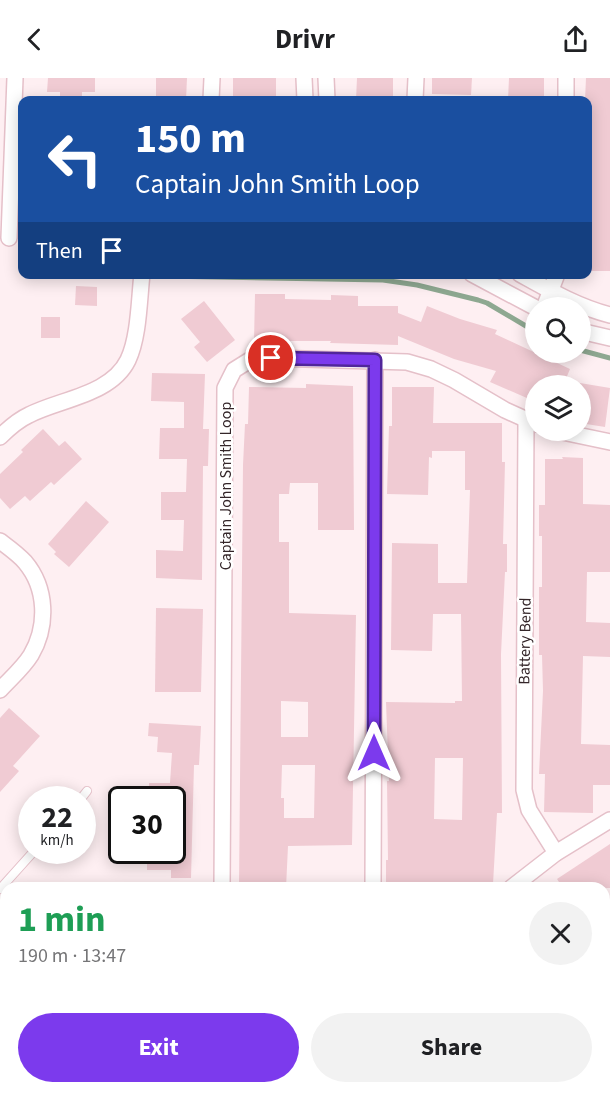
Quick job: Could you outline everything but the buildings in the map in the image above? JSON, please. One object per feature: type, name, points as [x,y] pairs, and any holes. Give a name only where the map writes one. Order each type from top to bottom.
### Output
[{"type":"street","points":[[11,238],[15,78]]},
{"type":"street","points":[[211,96],[212,78]]},
{"type":"street","points":[[304,78],[305,96]]},
{"type":"street","points":[[326,78],[327,96]]},
{"type":"street","points":[[415,96],[416,78]]},
{"type":"street","points":[[566,78],[566,96]]},
{"type":"street","points":[[0,437],[28,415],[96,388],[114,377],[128,361],[134,341],[141,279]]},
{"type":"street","points":[[481,279],[525,302]]},
{"type":"street","points":[[529,279],[593,311],[610,315]]},
{"type":"street","points":[[549,297],[556,279]]},
{"type":"street","points":[[591,334],[610,338]]},
{"type":"street","name":"Captain John Smith Loop","points":[[222,882],[225,388],[234,370],[250,360],[271,358],[406,362],[431,369],[525,419]]},
{"type":"street","points":[[372,882],[375,360]]},
{"type":"street","points":[[591,438],[610,442]]},
{"type":"street","name":"Battery Bend","points":[[531,441],[524,790],[529,810],[555,853]]},
{"type":"street","points":[[0,541],[25,561],[36,579],[42,598],[43,618],[39,638],[30,657],[0,690]]},
{"type":"street","points":[[519,882],[555,853],[610,820]]},
{"type":"lane","points":[[6,882],[22,864]]},
{"type":"waterway","points":[[328,279],[383,280],[417,285],[487,303],[525,325]]},
{"type":"waterway","points":[[591,353],[610,358]]},
{"type":"route","points":[[271,358],[375,360],[374,753]]}]
